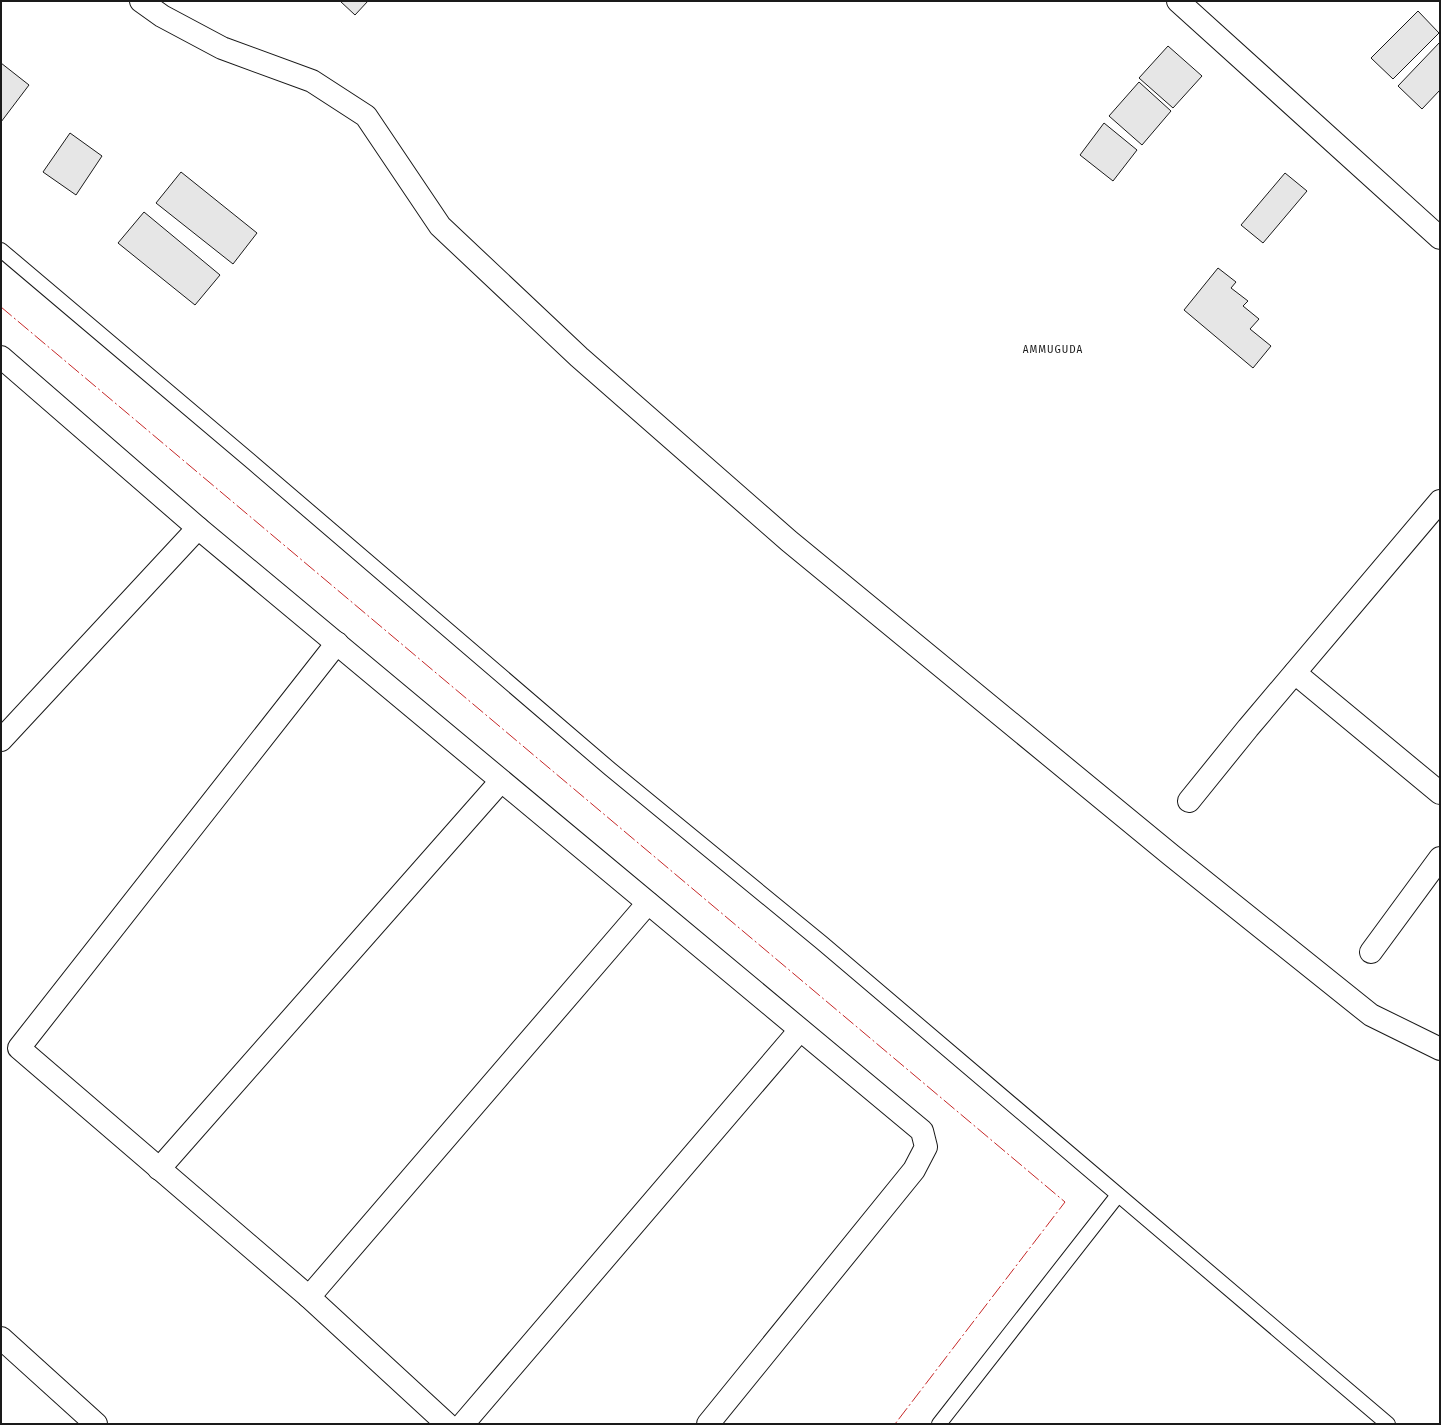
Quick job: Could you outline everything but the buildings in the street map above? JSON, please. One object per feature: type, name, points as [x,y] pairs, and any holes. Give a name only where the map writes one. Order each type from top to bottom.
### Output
[{"type":"street","points":[[141,1],[162,16],[222,48],[312,81],[366,116],[440,226],[579,357],[789,541],[1171,855],[1371,1015],[1440,1049]]},
{"type":"street","points":[[1178,1],[1437,229]]},
{"type":"street","points":[[1,357],[198,528],[922,1131],[926,1147],[914,1170],[708,1424]]},
{"type":"street","points":[[1189,801],[1248,728],[1440,501]]},
{"type":"street","points":[[1,740],[198,528]]},
{"type":"street","points":[[336,643],[19,1048],[309,1297],[447,1424]]},
{"type":"street","points":[[1295,673],[1440,794]]},
{"type":"street","points":[[159,1169],[501,781]]},
{"type":"street","points":[[1371,952],[1440,858]]},
{"type":"street","points":[[309,1297],[648,903]]},
{"type":"street","points":[[462,1424],[800,1030]]},
{"type":"street","points":[[1,1338],[96,1424]]},
{"type":"lane","points":[[1,250],[254,464],[610,769],[822,944],[1388,1424]]},
{"type":"lane","points":[[939,1424],[1118,1195]]},
{"type":"power","points":[[1,307],[1065,1202],[895,1424]]},
{"type":"district","name":"AMMUGUDA","points":[[1053,349]]}]
